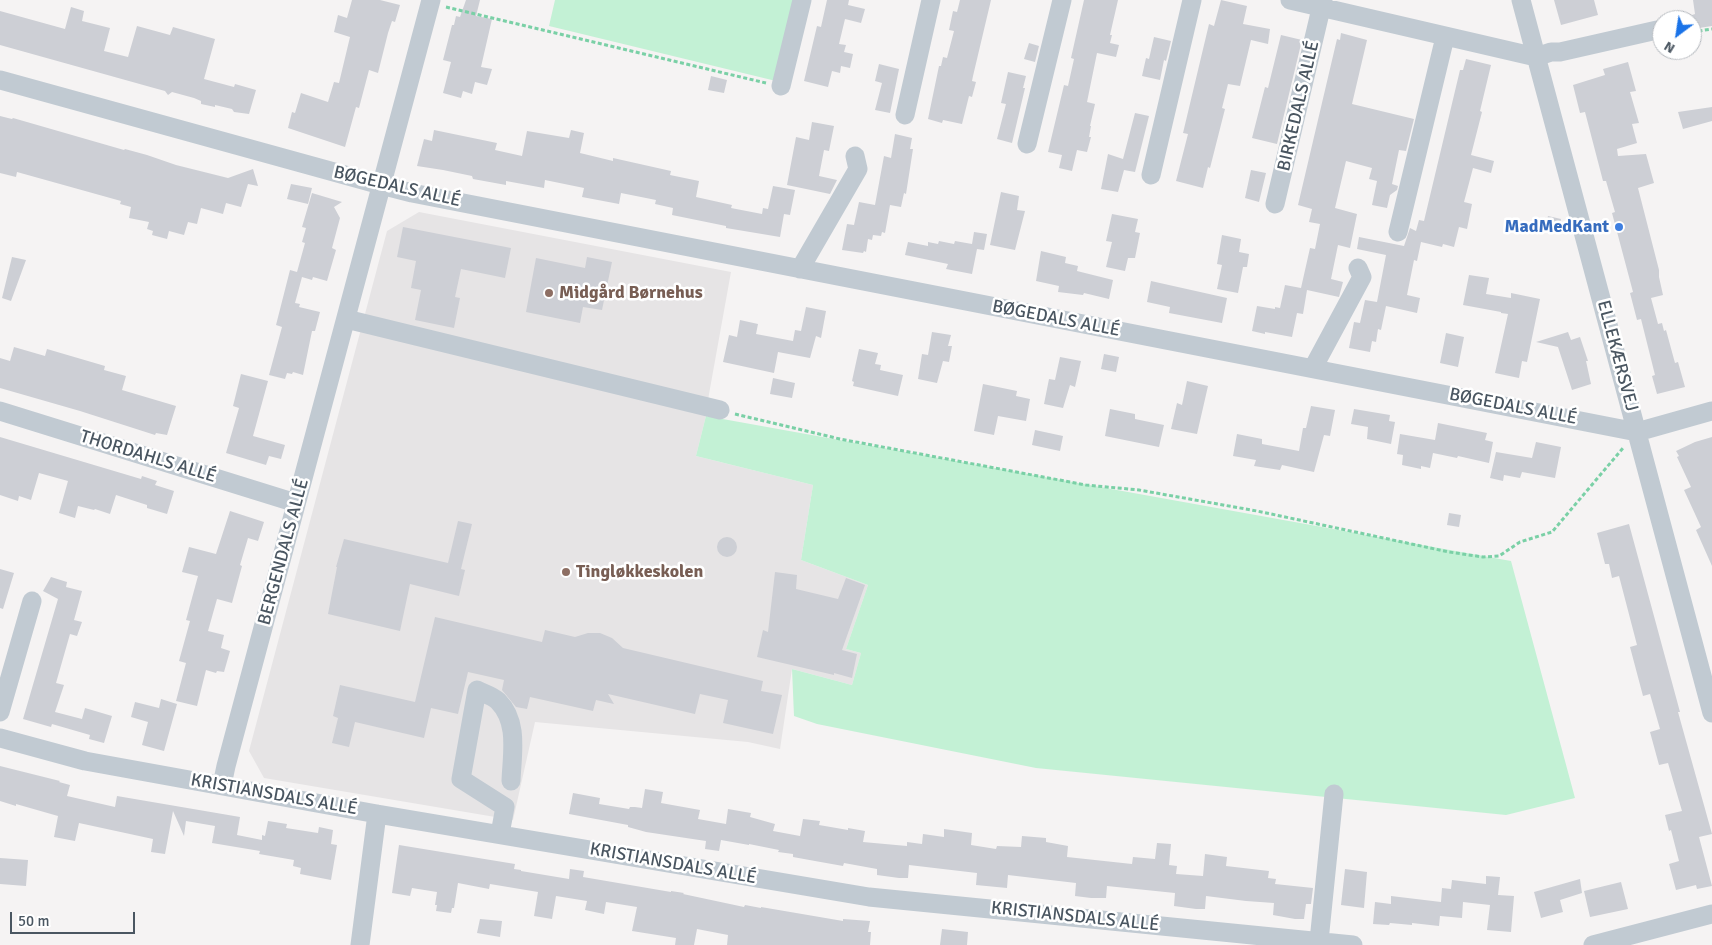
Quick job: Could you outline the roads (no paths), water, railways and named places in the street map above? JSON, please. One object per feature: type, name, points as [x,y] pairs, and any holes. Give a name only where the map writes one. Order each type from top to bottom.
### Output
[{"type":"street","points":[[782,86],[802,0]]},
{"type":"street","points":[[904,115],[931,0]]},
{"type":"street","points":[[1027,144],[1062,0]]},
{"type":"street","points":[[1151,176],[1192,0]]},
{"type":"street","points":[[1290,0],[1322,4],[1445,37],[1536,57],[1551,52],[1560,52],[1652,31]]},
{"type":"street","name":"ELLEKÆRSVEJ","points":[[1521,0],[1712,713]]},
{"type":"street","name":"BERGENDALS ALLÉ","points":[[222,785],[431,2]]},
{"type":"street","name":"BIRKEDALS ALLÉ","points":[[1276,204],[1322,4]]},
{"type":"street","points":[[1398,232],[1445,37]]},
{"type":"street","name":"BØGEDALS ALLÉ","points":[[0,80],[381,186],[1637,432],[1712,411]]},
{"type":"street","points":[[800,269],[858,169],[855,156]]},
{"type":"street","points":[[1313,368],[1362,277],[1358,268]]},
{"type":"street","points":[[346,319],[720,410]]},
{"type":"street","name":"THORDAHLS ALLÉ","points":[[0,412],[296,503]]},
{"type":"street","points":[[0,712],[32,601]]},
{"type":"street","points":[[500,834],[505,807],[461,778],[477,690],[497,700],[509,716],[513,737],[511,780]]},
{"type":"street","name":"KRISTIANSDALS ALLÉ","points":[[0,738],[85,761],[376,814],[869,897],[1354,945]]},
{"type":"street","points":[[1319,941],[1334,794]]},
{"type":"street","points":[[360,945],[376,814]]},
{"type":"street","points":[[1593,945],[1712,914]]},
{"type":"place","name":"MadMedKant","points":[[1619,227]]},
{"type":"place","name":"Midgård Børnehus","points":[[549,293]]},
{"type":"place","name":"Tingløkkeskolen","points":[[566,572]]}]
